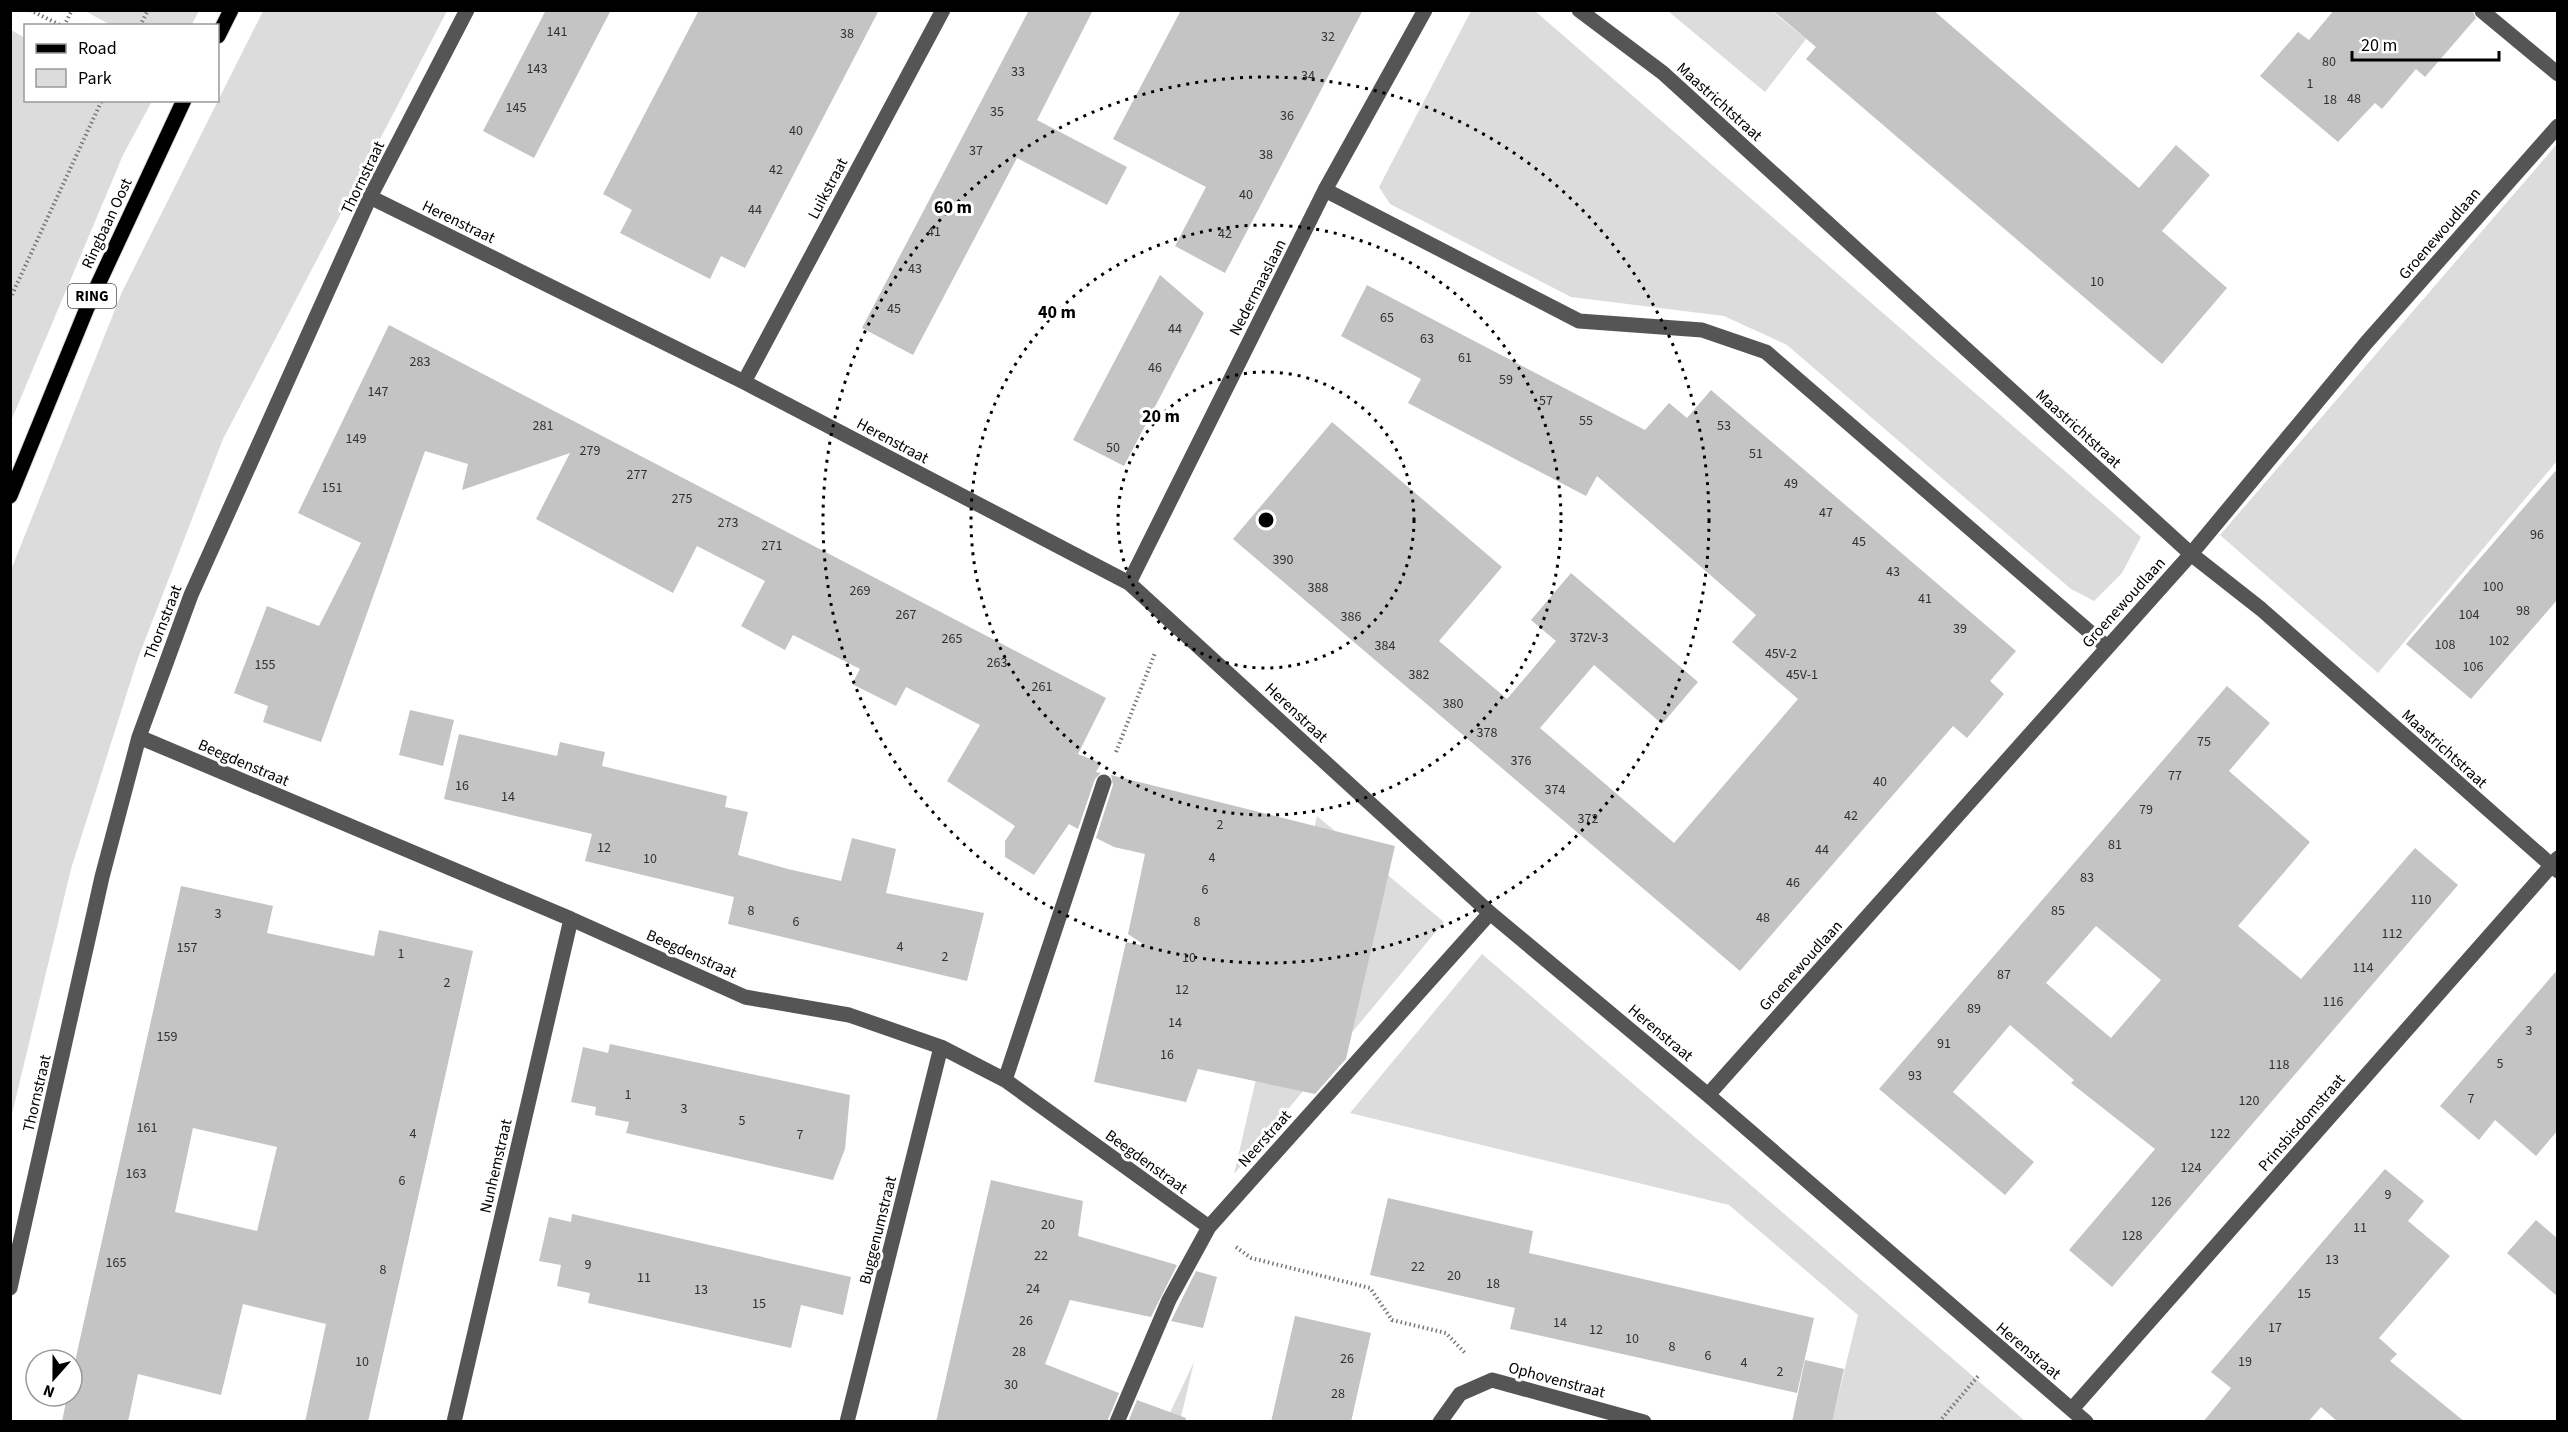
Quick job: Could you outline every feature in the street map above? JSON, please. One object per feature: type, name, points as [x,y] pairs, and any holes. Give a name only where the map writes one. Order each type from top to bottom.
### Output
[{"type":"main road","points":[[219,34],[231,10]]},
{"type":"main road","name":"Ringbaan Oost","points":[[10,496],[87,309],[183,102]]},
{"type":"street","name":"Thornstraat","points":[[10,1288],[102,877],[138,737],[190,595],[370,197],[467,10]]},
{"type":"street","name":"Luikstraat","points":[[744,382],[943,10]]},
{"type":"street","name":"Nedermaaslaan","points":[[1129,583],[1325,190],[1425,10]]},
{"type":"street","name":"Maastrichtstraat","points":[[1579,10],[1663,74],[2191,554],[2261,609],[2555,865]]},
{"type":"street","points":[[2482,11],[2558,74]]},
{"type":"street","name":"Groenewoudlaan","points":[[1708,1095],[2191,554],[2366,343],[2558,126]]},
{"type":"street","points":[[1325,190],[1579,321],[1702,330],[1766,352],[2107,647]]},
{"type":"street","name":"Herenstraat","points":[[370,197],[744,382],[1129,583],[1490,913],[1708,1095],[2086,1422]]},
{"type":"street","name":"Beegdenstraat","points":[[138,737],[572,919],[746,997],[849,1016],[941,1047],[1005,1080],[1209,1227]]},
{"type":"street","points":[[1005,1080],[1104,782]]},
{"type":"street","name":"Prinsbisdomstraat","points":[[2072,1409],[2555,865]]},
{"type":"street","name":"Neerstraat","points":[[1117,1422],[1169,1300],[1209,1227],[1490,913]]},
{"type":"street","name":"Nunhemstraat","points":[[453,1422],[572,919]]},
{"type":"street","name":"Buggenumstraat","points":[[847,1422],[941,1047]]},
{"type":"street","name":"Ophovenstraat","points":[[1440,1422],[1460,1394],[1492,1380],[1644,1422]]},
{"type":"path","points":[[30,10],[59,24]]},
{"type":"path","points":[[64,24],[72,10]]},
{"type":"path","points":[[141,24],[148,10]]},
{"type":"path","points":[[10,299],[101,102]]},
{"type":"path","points":[[1104,782],[1169,619]]},
{"type":"path","points":[[1209,1227],[1251,1258],[1370,1287],[1392,1320],[1446,1333],[1492,1380]]},
{"type":"path","points":[[1939,1422],[2001,1349]]},
{"type":"green space","points":[[85,11],[199,11],[192,24],[109,24]]},
{"type":"green space","points":[[263,11],[447,11],[223,439],[138,658],[71,869],[11,1118],[11,570],[122,292]]},
{"type":"green space","points":[[1471,11],[1535,11],[2141,537],[2122,573],[2094,601],[2071,589],[1787,345],[1724,316],[1571,297],[1390,204],[1379,187]]},
{"type":"green space","points":[[1668,11],[1772,11],[1806,39],[1765,92]]},
{"type":"green space","points":[[11,30],[24,37],[24,102],[151,102],[123,155],[11,421]]},
{"type":"green space","points":[[2557,144],[2557,461],[2378,673],[2220,535]]},
{"type":"green space","points":[[1317,816],[1444,922],[1234,1174]]},
{"type":"green space","points":[[1482,954],[2025,1421],[1832,1421],[1858,1315],[1729,1205],[1350,1113]]},
{"type":"green space","points":[[1194,1362],[1180,1421],[1166,1421]]},
{"type":"building","points":[[546,10],[611,10],[534,158],[483,131]]},
{"type":"building","points":[[699,10],[879,10],[745,268],[721,256],[710,279],[620,233],[632,210],[603,194]]},
{"type":"building","points":[[1029,10],[1093,10],[1037,120],[1127,167],[1107,205],[1017,158],[913,355],[862,328]]},
{"type":"building","points":[[1181,10],[1363,10],[1225,273],[1175,246],[1206,187],[1113,139]]},
{"type":"building","points":[[1772,10],[1933,10],[2139,188],[2176,145],[2210,175],[2162,231],[2227,288],[2162,364],[1806,59],[1816,47]]},
{"type":"building","points":[[2334,10],[2472,10],[2476,18],[2425,77],[2416,69],[2382,109],[2375,103],[2338,142],[2260,76],[2298,32],[2309,40]]},
{"type":"building","points":[[1160,275],[1204,313],[1124,466],[1073,440]]},
{"type":"building","points":[[1367,285],[1645,430],[1669,403],[1687,418],[1711,390],[2016,651],[1990,681],[2004,694],[1967,738],[1953,726],[1740,971],[1233,539],[1332,422],[1502,567],[1439,641],[1507,699],[1556,641],[1531,620],[1571,573],[1698,682],[1662,724],[1594,665],[1540,728],[1674,843],[1798,699],[1732,642],[1756,615],[1597,476],[1586,496],[1408,403],[1421,379],[1341,336]]},
{"type":"building","points":[[389,325],[1106,698],[1078,754],[1101,763],[1096,772],[1101,773],[1095,779],[1078,829],[1069,824],[1034,875],[1005,857],[1005,841],[1015,826],[947,781],[980,725],[906,687],[896,706],[852,684],[860,669],[793,635],[785,650],[741,626],[765,581],[697,546],[673,593],[536,519],[570,453],[462,490],[468,464],[425,451],[321,742],[263,722],[268,706],[234,693],[267,606],[319,626],[361,543],[298,513]]},
{"type":"building","points":[[2558,468],[2558,599],[2471,699],[2406,644]]},
{"type":"building","points":[[2227,686],[2270,723],[2229,771],[2310,842],[2238,926],[2301,979],[2415,848],[2458,885],[2112,1287],[2069,1250],[2155,1149],[2071,1083],[2074,1080],[2010,1025],[1953,1092],[2034,1162],[2005,1195],[1879,1089]],"holes":[[[2096,926],[2161,980],[2111,1038],[2046,983]]]},
{"type":"building","points":[[410,710],[454,720],[443,766],[399,755]]},
{"type":"building","points":[[459,734],[557,756],[560,742],[605,752],[602,766],[727,796],[725,807],[748,812],[738,855],[788,869],[841,881],[852,838],[896,849],[886,893],[984,913],[967,981],[728,924],[734,897],[585,861],[592,834],[444,799]]},
{"type":"building","points":[[1111,775],[1395,846],[1346,1059],[1315,1094],[1198,1069],[1186,1102],[1094,1082],[1126,942],[1146,946],[1128,934],[1145,854],[1114,847],[1096,838],[1113,785]]},
{"type":"building","points":[[181,886],[273,906],[267,933],[374,956],[379,930],[473,951],[368,1422],[305,1422],[326,1324],[243,1304],[221,1395],[138,1374],[128,1422],[62,1422],[65,1408],[84,1408],[84,1348],[78,1348]],"holes":[[[193,1128],[277,1147],[257,1231],[175,1212]]]},
{"type":"building","points":[[2558,969],[2558,1130],[2536,1156],[2495,1120],[2479,1140],[2440,1106]]},
{"type":"building","points":[[610,1044],[850,1095],[845,1149],[833,1180],[626,1133],[629,1122],[595,1115],[596,1107],[571,1102],[583,1047],[608,1053]]},
{"type":"building","points":[[2385,1169],[2424,1201],[2408,1221],[2450,1256],[2379,1338],[2397,1354],[2390,1361],[2465,1422],[2338,1422],[2321,1407],[2308,1422],[2203,1422],[2231,1388],[2211,1372]]},
{"type":"building","points":[[991,1180],[1083,1201],[1078,1236],[1177,1265],[1151,1317],[1070,1300],[1045,1364],[1119,1393],[1107,1422],[936,1422]]},
{"type":"building","points":[[1388,1198],[1533,1231],[1529,1253],[1814,1318],[1797,1393],[1510,1329],[1515,1308],[1370,1275]]},
{"type":"building","points":[[572,1214],[851,1277],[843,1315],[801,1305],[791,1348],[588,1303],[590,1293],[557,1286],[561,1265],[539,1261],[549,1217],[571,1222]]},
{"type":"building","points":[[2536,1220],[2558,1239],[2558,1297],[2507,1253]]},
{"type":"building","points":[[1196,1271],[1217,1277],[1203,1328],[1171,1321]]},
{"type":"building","points":[[1295,1316],[1371,1333],[1351,1422],[1271,1422]]},
{"type":"building","points":[[1805,1360],[1844,1369],[1832,1422],[1792,1422]]},
{"type":"building","points":[[1137,1400],[1186,1418],[1185,1422],[1128,1422]]}]
